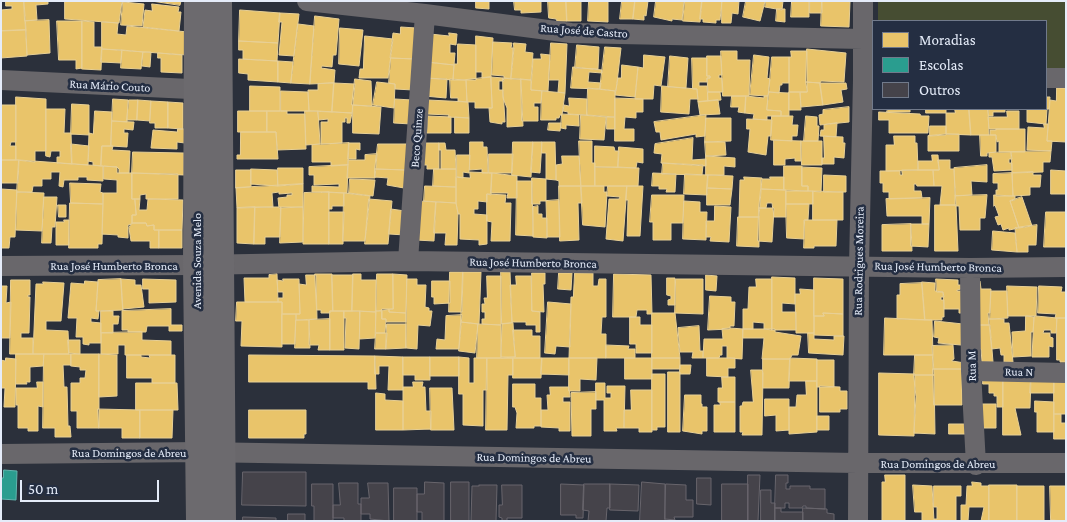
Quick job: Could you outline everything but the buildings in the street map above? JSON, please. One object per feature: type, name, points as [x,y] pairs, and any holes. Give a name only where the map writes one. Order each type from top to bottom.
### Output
[{"type":"street","name":"Avenida Souza Melo","points":[[198,1],[208,90],[211,452],[222,521]]},
{"type":"street","name":"Avenida Souza Melo","points":[[208,90],[218,1]]},
{"type":"street","name":"Rua José de Castro","points":[[307,1],[571,33],[863,39]]},
{"type":"street","name":"Rua Rodrigues Moreira","points":[[858,521],[859,266],[868,80],[863,39],[863,1]]},
{"type":"street","name":"Beco Quinze","points":[[408,261],[425,14]]},
{"type":"street","points":[[1047,78],[1066,78]]},
{"type":"street","name":"Rua Mário Couto","points":[[1,80],[208,90]]},
{"type":"street","name":"Rua José Humberto Bronca","points":[[1,266],[208,265],[408,261],[970,268],[1066,267]]},
{"type":"street","name":"Rua M","points":[[970,268],[971,371],[976,464]]},
{"type":"street","name":"Rua N","points":[[971,371],[1066,373]]},
{"type":"street","name":"Avenida Souza Melo","points":[[200,521],[211,452]]},
{"type":"street","name":"Rua Domingos de Abreu","points":[[1,454],[211,452],[857,463],[1066,464]]},
{"type":"green space","points":[[878,1],[1066,1],[1066,72],[1047,72],[1047,20],[878,20]]}]
